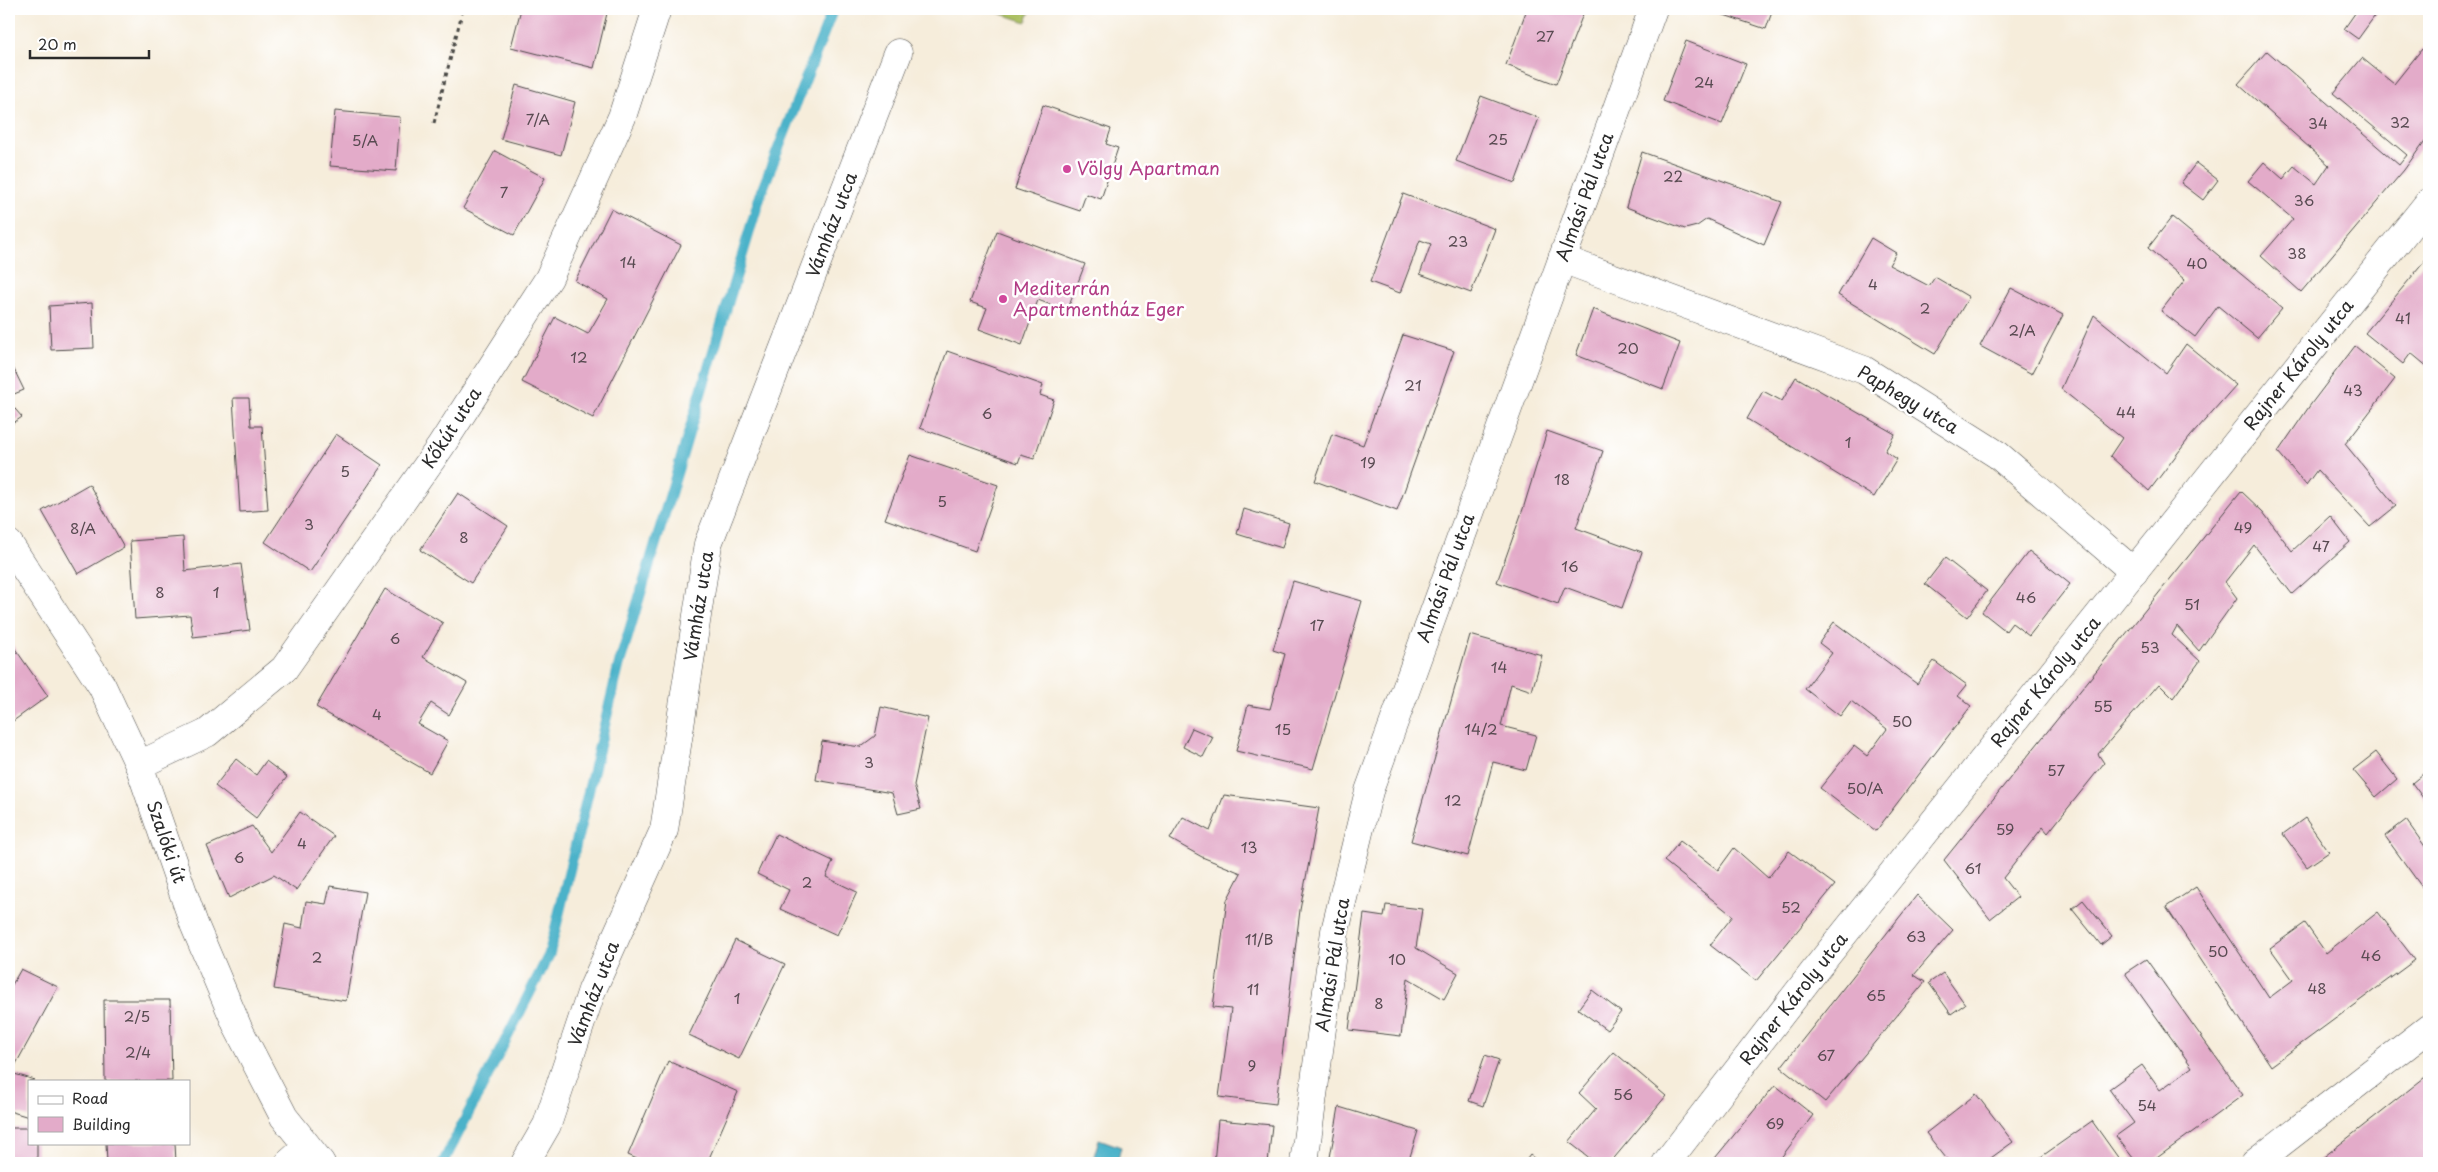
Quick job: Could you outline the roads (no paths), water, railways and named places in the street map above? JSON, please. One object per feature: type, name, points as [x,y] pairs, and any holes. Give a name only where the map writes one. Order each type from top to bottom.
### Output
[{"type":"street","name":"Kőkút utca","points":[[139,765],[208,733],[284,670],[441,446],[549,278],[622,117],[657,9]]},
{"type":"street","name":"Almási Pál utca","points":[[1304,1163],[1335,931],[1369,791],[1653,9]]},
{"type":"street","name":"Vámház utca","points":[[525,1163],[547,1126],[592,990],[664,830],[708,544],[898,53]]},
{"type":"street","name":"Rajner Károly utca","points":[[1666,1163],[1816,969],[2429,202]]},
{"type":"street","name":"Paphegy utca","points":[[1562,259],[1864,370],[1998,456],[2134,572]]},
{"type":"street","name":"Szalóki út","points":[[9,544],[102,686],[139,765],[194,924],[238,1028],[306,1158]]},
{"type":"street","points":[[2255,1163],[2429,1028]]},
{"type":"water","points":[[1099,1139],[1121,1147],[1117,1163],[1092,1163]]},
{"type":"waterway","points":[[443,1163],[549,955],[619,665],[761,193],[833,9]]},
{"type":"place","name":"Völgy Apartman","points":[[1067,169]]},
{"type":"place","name":"Mediterrán Apartmentház Eger","points":[[1003,299]]}]
